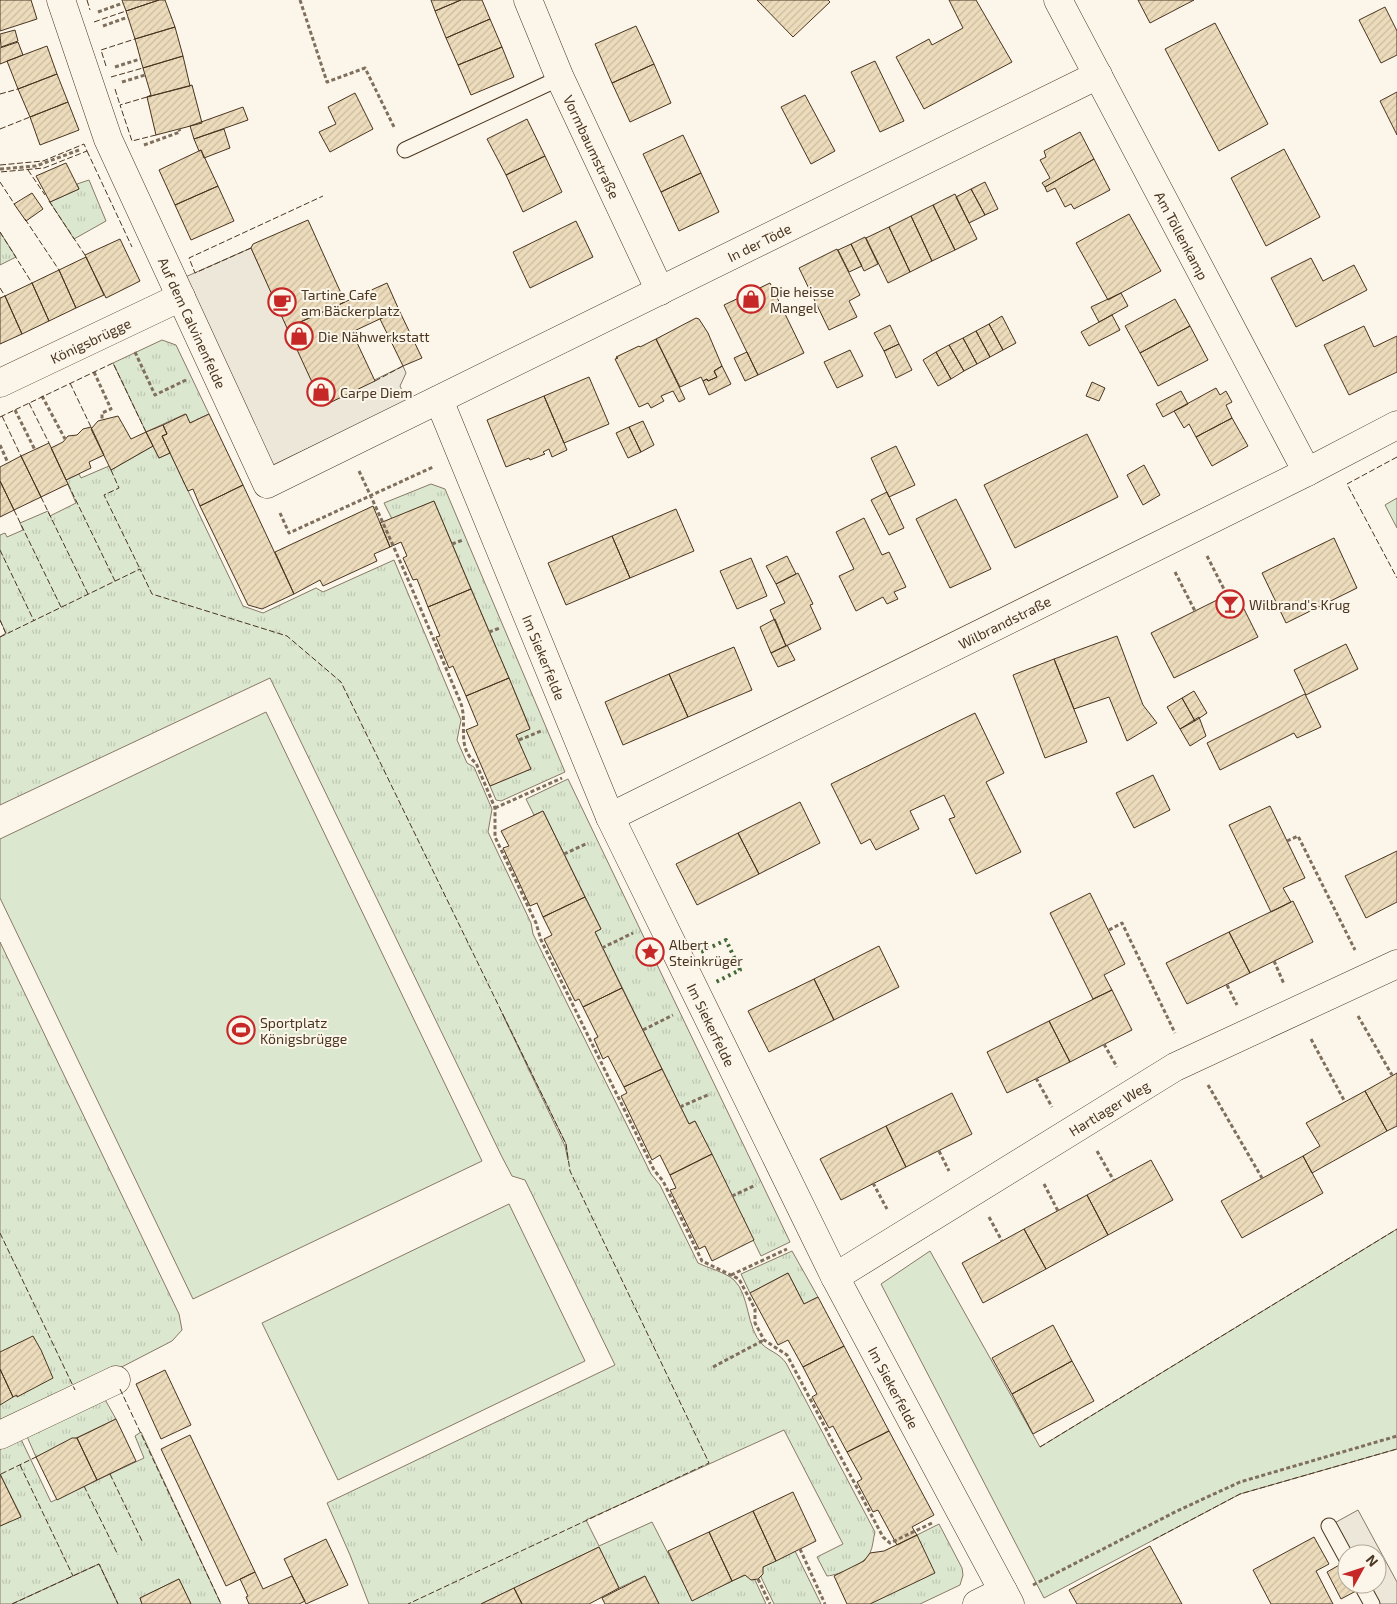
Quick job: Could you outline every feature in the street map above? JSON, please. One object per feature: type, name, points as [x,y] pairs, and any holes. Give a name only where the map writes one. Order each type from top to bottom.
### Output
[{"type":"street","name":"Auf dem Calvinenfelde","points":[[61,0],[111,147],[267,484]]},
{"type":"street","name":"Vormbaumstraße","points":[[528,0],[560,78],[660,291]]},
{"type":"street","name":"Am Töllenkamp","points":[[1058,0],[1307,472]]},
{"type":"street","name":"In der Töde","points":[[430,405],[1098,75]]},
{"type":"street","name":"Königsbrügge","points":[[6,393],[122,325],[180,296]]},
{"type":"street","points":[[267,484],[430,405]]},
{"type":"street","name":"Im Siekerfelde","points":[[430,405],[461,454],[610,817],[835,1277],[1007,1598]]},
{"type":"street","name":"Wilbrandstraße","points":[[610,817],[1193,529],[1397,425]]},
{"type":"street","name":"Hartlager Weg","points":[[835,1277],[1190,1060],[1397,964]]},
{"type":"street","points":[[0,1435],[116,1380]]},
{"type":"street","points":[[977,1604],[1007,1598]]},
{"type":"lane","points":[[405,150],[560,78]]},
{"type":"lane","points":[[1329,1526],[1339,1544]]},
{"type":"path","points":[[300,0],[327,82],[365,68],[405,150]]},
{"type":"path","points":[[0,169],[36,166],[180,132],[179,129]]},
{"type":"path","points":[[122,325],[155,394],[213,367]]},
{"type":"path","points":[[90,364],[111,409],[102,413],[102,421]]},
{"type":"path","points":[[39,390],[66,439]]},
{"type":"path","points":[[6,393],[35,450]]},
{"type":"path","points":[[0,445],[8,462]]},
{"type":"path","points":[[347,446],[397,552],[465,713],[463,742],[470,758],[476,764],[495,808],[494,837],[536,923],[541,940],[654,1170],[663,1181],[702,1261],[739,1279],[755,1309],[755,1323],[764,1340],[786,1356],[883,1537],[890,1543],[959,1510]]},
{"type":"path","points":[[267,484],[289,533],[461,454]]},
{"type":"path","points":[[1193,529],[1227,595]]},
{"type":"path","points":[[1162,544],[1195,611]]},
{"type":"path","points":[[495,808],[588,766]]},
{"type":"path","points":[[1287,841],[1298,836],[1369,977]]},
{"type":"path","points":[[1109,930],[1122,923],[1190,1060],[1262,1178]]},
{"type":"path","points":[[1343,989],[1392,1076]]},
{"type":"path","points":[[1296,1011],[1344,1102]]},
{"type":"path","points":[[731,1275],[815,1236]]},
{"type":"path","points":[[713,1367],[764,1340]]},
{"type":"path","points":[[1007,1598],[1177,1511],[1240,1482],[1397,1436]]},
{"type":"path","points":[[800,1549],[825,1604]]},
{"type":"path","points":[[758,1579],[770,1604]]},
{"type":"green space","points":[[89,180],[106,221],[74,239],[50,202],[79,189],[77,184]]},
{"type":"green space","points":[[0,232],[16,257],[0,265]]},
{"type":"green space","points":[[162,340],[176,345],[209,414],[190,423],[185,414],[146,432],[113,363]]},
{"type":"green space","points":[[153,446],[159,458],[170,453],[243,606],[263,613],[316,588],[323,592],[394,560],[461,720],[457,740],[467,763],[474,767],[492,809],[488,832],[531,923],[533,934],[651,1174],[660,1185],[698,1263],[726,1275],[739,1286],[757,1337],[765,1347],[786,1363],[875,1532],[871,1551],[863,1561],[845,1571],[827,1576],[817,1557],[843,1544],[784,1430],[586,1520],[599,1546],[652,1522],[692,1600],[745,1575],[755,1580],[766,1604],[659,1604],[645,1576],[619,1588],[599,1547],[481,1604],[369,1604],[327,1503],[615,1365],[525,1180],[512,1176],[501,1155],[270,678],[0,805],[0,637],[6,633],[0,620],[0,535],[5,533],[7,537],[23,530],[20,523],[48,511],[50,516],[76,503],[66,480],[79,474],[81,478],[109,466],[111,470]],"holes":[[[502,1013],[566,1144],[568,1160],[565,1146]]]},
{"type":"green space","points":[[431,484],[445,489],[565,772],[501,801],[496,800],[490,786],[530,769],[516,735],[530,728],[434,501],[392,519],[384,503]]},
{"type":"green space","points":[[1397,498],[1397,528],[1385,505]]},
{"type":"green space","name":"Sportplatz Königsbrügge","points":[[266,712],[482,1161],[193,1299],[0,898],[0,839]]},
{"type":"green space","points":[[568,779],[790,1242],[761,1256],[695,1121],[689,1124],[595,932],[601,929],[543,811],[534,815],[526,799]]},
{"type":"green space","points":[[0,942],[179,1314],[182,1330],[172,1341],[0,1426]]},
{"type":"green space","points":[[509,1204],[585,1361],[338,1480],[262,1323]]},
{"type":"green space","points":[[1397,1229],[1397,1449],[1240,1494],[1044,1598],[881,1284],[930,1251],[1040,1447]]},
{"type":"green space","points":[[792,1251],[818,1297],[804,1304],[788,1273],[750,1293],[741,1274]]},
{"type":"green space","points":[[103,1396],[116,1419],[36,1457],[25,1432]]},
{"type":"green space","points":[[141,1432],[221,1604],[191,1604],[179,1579],[140,1598],[142,1604],[118,1604],[99,1564],[12,1604],[0,1604],[0,1526],[21,1516],[0,1474],[0,1444],[19,1435],[51,1502],[144,1458],[135,1436]]},
{"type":"green space","points":[[939,1524],[962,1568],[963,1575],[960,1585],[920,1604],[870,1604],[917,1535]]},
{"type":"green space","points":[[795,1551],[821,1604],[774,1604],[761,1577],[763,1567]]},
{"type":"green space","points":[[99,1564],[118,1604],[12,1604]]},
{"type":"shaded area","points":[[251,248],[323,405],[403,366],[406,373],[400,386],[407,401],[271,466],[183,278]]},
{"type":"shaded area","points":[[1358,1510],[1376,1544],[1341,1544],[1329,1526]]},
{"type":"shaded area","points":[[1387,1564],[1397,1582],[1397,1604],[1372,1604],[1366,1594],[1387,1594]]},
{"type":"building","points":[[0,0],[31,0],[37,19],[0,31]]},
{"type":"building","points":[[122,0],[159,0],[126,11]]},
{"type":"building","points":[[159,0],[165,0],[175,27],[135,39],[126,11]]},
{"type":"building","points":[[431,0],[461,0],[435,11]]},
{"type":"building","points":[[461,0],[482,0],[490,19],[446,38],[435,11]]},
{"type":"building","points":[[757,0],[828,0],[830,2],[793,37]]},
{"type":"building","points":[[949,0],[976,0],[1012,62],[924,109],[896,57],[929,39],[932,45],[963,28]]},
{"type":"building","points":[[1138,0],[1194,0],[1150,23]]},
{"type":"building","points":[[1385,7],[1397,31],[1397,55],[1381,63],[1359,20]]},
{"type":"building","points":[[490,19],[502,47],[458,65],[446,38]]},
{"type":"building","points":[[1215,23],[1268,124],[1219,151],[1165,49]]},
{"type":"building","points":[[636,26],[654,64],[612,83],[595,44]]},
{"type":"building","points":[[175,27],[183,56],[143,68],[135,39]]},
{"type":"building","points":[[15,30],[18,41],[1,47],[0,34]]},
{"type":"building","points":[[18,42],[23,55],[0,64],[0,48]]},
{"type":"building","points":[[47,46],[57,74],[18,89],[7,61]]},
{"type":"building","points":[[502,47],[514,77],[471,95],[458,65]]},
{"type":"building","points":[[183,56],[190,86],[147,97],[151,95],[143,68]]},
{"type":"building","points":[[875,61],[904,121],[880,132],[851,72]]},
{"type":"building","points":[[654,64],[671,103],[630,122],[612,83]]},
{"type":"building","points":[[57,74],[68,102],[30,117],[18,89]]},
{"type":"building","points":[[192,85],[202,123],[156,135],[147,97]]},
{"type":"building","points":[[1397,92],[1397,135],[1380,101]]},
{"type":"building","points":[[355,93],[373,129],[330,152],[319,132],[336,124],[328,107]]},
{"type":"building","points":[[805,95],[835,151],[811,164],[781,107]]},
{"type":"building","points":[[68,102],[79,130],[40,145],[30,117]]},
{"type":"building","points":[[243,107],[248,120],[194,139],[190,126]]},
{"type":"building","points":[[527,119],[545,156],[506,175],[487,139]]},
{"type":"building","points":[[224,129],[230,148],[204,158],[194,139]]},
{"type":"building","points":[[1080,132],[1094,159],[1045,187],[1042,183],[1050,178],[1040,160],[1046,157],[1044,151]]},
{"type":"building","points":[[683,135],[701,173],[661,192],[643,154]]},
{"type":"building","points":[[1284,149],[1320,217],[1266,246],[1231,178]]},
{"type":"building","points":[[201,150],[218,186],[175,205],[159,170]]},
{"type":"building","points":[[545,156],[562,192],[523,212],[506,175]]},
{"type":"building","points":[[1094,159],[1110,190],[1074,209],[1071,204],[1065,207],[1055,188],[1047,192],[1045,187]]},
{"type":"building","points":[[66,163],[79,189],[50,202],[36,176]]},
{"type":"building","points":[[701,173],[719,212],[679,231],[661,192]]},
{"type":"building","points":[[985,182],[998,209],[985,215],[971,189]]},
{"type":"building","points":[[218,186],[234,221],[191,240],[175,205]]},
{"type":"building","points":[[971,189],[985,215],[969,223],[956,197]]},
{"type":"building","points":[[32,193],[43,209],[26,221],[14,204]]},
{"type":"building","points":[[955,194],[977,239],[955,250],[933,205]]},
{"type":"building","points":[[933,205],[955,250],[932,261],[911,216]]},
{"type":"building","points":[[1129,214],[1161,271],[1108,300],[1076,243]]},
{"type":"building","points":[[911,216],[932,261],[910,272],[889,227]]},
{"type":"building","points":[[308,220],[345,302],[287,328],[251,248],[253,244]]},
{"type":"building","points":[[576,221],[593,257],[530,288],[513,252]]},
{"type":"building","points":[[889,227],[910,272],[888,283],[866,238]]},
{"type":"building","points":[[865,237],[878,264],[864,271],[851,244]]},
{"type":"building","points":[[120,239],[140,281],[106,298],[85,255]]},
{"type":"building","points":[[851,244],[862,266],[849,272],[838,250]]},
{"type":"building","points":[[837,249],[860,295],[849,301],[857,317],[829,330],[799,268]]},
{"type":"building","points":[[86,257],[104,295],[76,308],[59,270]]},
{"type":"building","points":[[1311,258],[1323,281],[1354,265],[1367,290],[1296,327],[1271,278]]},
{"type":"building","points":[[59,270],[76,308],[49,321],[32,283]]},
{"type":"building","points":[[32,283],[49,321],[22,334],[5,296]]},
{"type":"building","points":[[387,283],[399,310],[352,332],[375,381],[323,406],[287,328]]},
{"type":"building","points":[[770,283],[804,353],[758,375],[724,305]]},
{"type":"building","points":[[1121,293],[1128,306],[1099,322],[1091,307]]},
{"type":"building","points":[[5,296],[22,334],[0,344],[0,298]]},
{"type":"building","points":[[1175,299],[1190,326],[1140,353],[1125,326]]},
{"type":"building","points":[[399,310],[422,358],[403,366],[380,319]]},
{"type":"building","points":[[1112,315],[1120,330],[1089,346],[1081,332]]},
{"type":"building","points":[[1002,316],[1016,343],[1003,350],[989,324]]},
{"type":"building","points":[[696,318],[699,319],[708,333],[722,366],[714,371],[717,377],[703,381],[701,377],[680,387],[656,339]]},
{"type":"building","points":[[989,324],[1003,350],[990,357],[976,331]]},
{"type":"building","points":[[890,325],[899,344],[884,351],[874,333]]},
{"type":"building","points":[[1190,326],[1208,360],[1158,386],[1140,353]]},
{"type":"building","points":[[1364,326],[1374,347],[1397,336],[1397,372],[1349,395],[1324,345]]},
{"type":"building","points":[[976,331],[990,357],[977,364],[963,338]]},
{"type":"building","points":[[963,338],[977,364],[964,371],[949,345]]},
{"type":"building","points":[[656,339],[685,399],[679,402],[673,391],[661,396],[664,401],[651,408],[648,403],[639,407],[615,359]]},
{"type":"building","points":[[899,344],[912,370],[896,378],[884,351]]},
{"type":"building","points":[[949,345],[964,371],[951,379],[936,352]]},
{"type":"building","points":[[850,350],[863,376],[837,388],[824,362]]},
{"type":"building","points":[[747,352],[758,375],[745,381],[734,358]]},
{"type":"building","points":[[936,352],[951,379],[938,386],[923,360]]},
{"type":"building","points":[[722,366],[731,384],[709,395],[703,381],[717,377],[714,371]]},
{"type":"building","points":[[589,377],[609,424],[564,443],[544,396]]},
{"type":"building","points":[[1092,382],[1105,388],[1099,401],[1086,396]]},
{"type":"building","points":[[1216,388],[1220,395],[1226,391],[1232,402],[1226,405],[1232,418],[1196,437],[1189,424],[1184,428],[1174,411]]},
{"type":"building","points":[[1181,391],[1188,404],[1163,417],[1156,404]]},
{"type":"building","points":[[544,396],[567,450],[552,457],[549,449],[543,452],[545,454],[506,467],[487,420]]},
{"type":"building","points":[[186,414],[190,423],[209,414],[243,485],[200,506],[193,489],[188,491],[162,436],[167,434],[163,425]]},
{"type":"building","points":[[118,416],[131,439],[146,432],[153,446],[111,470],[91,429],[98,421]]},
{"type":"building","points":[[1232,418],[1248,446],[1212,466],[1196,437]]},
{"type":"building","points":[[643,421],[654,445],[641,452],[629,427]]},
{"type":"building","points":[[163,425],[167,434],[162,436],[170,453],[159,458],[146,432]]},
{"type":"building","points":[[91,427],[104,455],[89,462],[91,468],[66,480],[51,448],[63,442],[68,436],[77,435],[83,429]]},
{"type":"building","points":[[629,427],[641,452],[628,458],[616,433]]},
{"type":"building","points":[[1087,434],[1118,497],[1015,548],[984,485]]},
{"type":"building","points":[[49,443],[68,484],[41,497],[21,456]]},
{"type":"building","points":[[896,446],[915,485],[889,497],[871,458]]},
{"type":"building","points":[[21,456],[41,497],[14,510],[0,481],[0,467]]},
{"type":"building","points":[[1144,465],[1160,495],[1143,505],[1127,475]]},
{"type":"building","points":[[0,481],[14,510],[0,517]]},
{"type":"building","points":[[243,485],[294,594],[262,609],[248,605],[200,506]]},
{"type":"building","points":[[887,492],[904,528],[889,535],[871,500]]},
{"type":"building","points":[[956,499],[991,569],[950,588],[916,519]]},
{"type":"building","points":[[434,501],[471,589],[428,607],[417,579],[413,580],[403,558],[407,556],[401,542],[390,547],[380,523]]},
{"type":"building","points":[[373,506],[390,547],[374,554],[377,561],[323,586],[320,580],[294,594],[275,552]]},
{"type":"building","points":[[676,509],[694,551],[630,578],[612,536]]},
{"type":"building","points":[[864,518],[882,555],[889,552],[906,587],[894,592],[898,599],[887,604],[883,597],[856,611],[839,576],[854,569],[836,532]]},
{"type":"building","points":[[612,536],[630,578],[566,605],[548,563]]},
{"type":"building","points":[[1334,538],[1357,588],[1286,623],[1262,573]]},
{"type":"building","points":[[787,556],[796,574],[776,584],[766,566]]},
{"type":"building","points":[[751,558],[767,596],[737,609],[720,571]]},
{"type":"building","points":[[798,573],[813,604],[810,605],[821,629],[786,646],[770,610],[785,603],[776,584]]},
{"type":"building","points":[[471,589],[509,678],[466,696],[453,666],[449,668],[436,637],[440,636],[428,607]]},
{"type":"building","points":[[1235,591],[1258,637],[1174,678],[1151,633]]},
{"type":"building","points":[[775,619],[786,646],[771,653],[760,627]]},
{"type":"building","points":[[1117,636],[1143,705],[1157,723],[1127,741],[1109,697],[1074,709],[1054,659]]},
{"type":"building","points":[[1346,644],[1358,669],[1306,695],[1294,670]]},
{"type":"building","points":[[787,645],[795,660],[778,667],[771,653]]},
{"type":"building","points":[[734,647],[752,690],[688,717],[669,674]]},
{"type":"building","points":[[1054,659],[1087,742],[1045,758],[1013,675]]},
{"type":"building","points":[[669,674],[688,717],[623,745],[605,702]]},
{"type":"building","points":[[509,678],[530,729],[516,735],[531,769],[490,786],[466,730],[478,725],[466,696]]},
{"type":"building","points":[[1194,691],[1207,713],[1195,721],[1182,698]]},
{"type":"building","points":[[1305,694],[1321,727],[1297,738],[1294,733],[1220,770],[1207,743]]},
{"type":"building","points":[[1182,698],[1195,721],[1180,729],[1167,707]]},
{"type":"building","points":[[975,713],[1004,773],[986,782],[1021,852],[976,874],[949,819],[955,817],[944,795],[910,811],[919,829],[876,850],[870,839],[861,844],[831,784]]},
{"type":"building","points":[[1199,717],[1206,736],[1190,746],[1180,729]]},
{"type":"building","points":[[1153,775],[1170,810],[1134,828],[1116,793]]},
{"type":"building","points":[[800,802],[820,843],[759,874],[738,833]]},
{"type":"building","points":[[1270,806],[1305,878],[1283,888],[1291,902],[1271,912],[1229,825]]},
{"type":"building","points":[[543,811],[585,897],[543,917],[537,903],[530,906],[503,848],[509,846],[501,831]]},
{"type":"building","points":[[738,833],[759,874],[697,905],[676,864]]},
{"type":"building","points":[[1397,851],[1397,902],[1366,918],[1345,876]]},
{"type":"building","points":[[1090,893],[1125,964],[1104,975],[1112,990],[1093,999],[1050,913]]},
{"type":"building","points":[[585,897],[601,929],[595,932],[622,988],[583,1007],[579,999],[575,1001],[544,939],[552,935],[543,917]]},
{"type":"building","points":[[1293,901],[1313,942],[1250,973],[1229,932]]},
{"type":"building","points":[[1229,932],[1250,973],[1187,1004],[1166,963]]},
{"type":"building","points":[[879,946],[899,987],[834,1020],[814,979]]},
{"type":"building","points":[[814,979],[834,1020],[769,1052],[748,1011]]},
{"type":"building","points":[[622,988],[662,1069],[624,1087],[608,1056],[603,1059],[594,1039],[598,1037],[583,1007]]},
{"type":"building","points":[[1112,990],[1132,1030],[1070,1062],[1049,1021]]},
{"type":"building","points":[[1049,1021],[1070,1062],[1007,1093],[987,1052]]},
{"type":"building","points":[[662,1069],[689,1124],[695,1121],[712,1154],[670,1175],[660,1155],[652,1160],[621,1096],[627,1093],[624,1087]]},
{"type":"building","points":[[1397,1073],[1397,1126],[1387,1131],[1365,1091]]},
{"type":"building","points":[[1365,1091],[1387,1131],[1312,1173],[1303,1156],[1320,1146],[1306,1123]]},
{"type":"building","points":[[952,1093],[972,1134],[906,1167],[886,1126]]},
{"type":"building","points":[[886,1126],[906,1167],[841,1200],[820,1159]]},
{"type":"building","points":[[712,1154],[754,1240],[712,1261],[705,1246],[699,1249],[670,1190],[676,1188],[670,1175]]},
{"type":"building","points":[[1303,1156],[1323,1193],[1242,1238],[1221,1201]]},
{"type":"building","points":[[1151,1160],[1173,1200],[1108,1235],[1087,1195]]},
{"type":"building","points":[[1087,1195],[1108,1235],[1046,1269],[1024,1229]]},
{"type":"building","points":[[1024,1229],[1046,1269],[983,1303],[962,1263]]},
{"type":"building","points":[[788,1273],[804,1304],[818,1297],[844,1346],[803,1367],[788,1340],[778,1345],[750,1293]]},
{"type":"building","points":[[1053,1325],[1072,1361],[1012,1394],[992,1358]]},
{"type":"building","points":[[33,1336],[53,1378],[17,1397],[17,1395],[13,1397],[0,1369],[0,1352]]},
{"type":"building","points":[[844,1346],[889,1431],[847,1452],[833,1426],[829,1428],[812,1397],[817,1394],[803,1367]]},
{"type":"building","points":[[1072,1361],[1094,1401],[1033,1434],[1012,1394]]},
{"type":"building","points":[[0,1369],[13,1397],[0,1405]]},
{"type":"building","points":[[165,1370],[191,1425],[161,1439],[136,1384]]},
{"type":"building","points":[[116,1419],[136,1461],[97,1480],[77,1438]]},
{"type":"building","points":[[889,1431],[934,1515],[912,1527],[917,1535],[897,1545],[878,1510],[873,1512],[857,1482],[862,1479],[847,1452]]},
{"type":"building","points":[[190,1435],[255,1572],[226,1586],[161,1449]]},
{"type":"building","points":[[72,1438],[77,1438],[97,1480],[57,1500],[36,1457]]},
{"type":"building","points":[[0,1474],[21,1517],[0,1526]]},
{"type":"building","points":[[793,1492],[816,1541],[776,1561],[753,1511]]},
{"type":"building","points":[[753,1511],[776,1561],[763,1567],[763,1574],[758,1579],[751,1580],[745,1575],[732,1581],[709,1532]]},
{"type":"building","points":[[709,1532],[732,1581],[692,1601],[668,1551]]},
{"type":"building","points":[[917,1535],[935,1573],[870,1604],[847,1604],[834,1576],[864,1561],[870,1553],[884,1551]]},
{"type":"building","points":[[1314,1537],[1329,1564],[1316,1571],[1333,1604],[1271,1604],[1253,1570]]},
{"type":"building","points":[[326,1539],[348,1585],[306,1604],[284,1559]]},
{"type":"building","points":[[1150,1546],[1182,1604],[1077,1604],[1069,1590]]},
{"type":"building","points":[[599,1547],[619,1588],[589,1604],[522,1604],[514,1588]]},
{"type":"building","points":[[1337,1566],[1337,1591],[1327,1572]]},
{"type":"building","points":[[255,1572],[263,1589],[292,1576],[305,1601],[299,1604],[249,1604],[246,1597],[248,1596],[240,1579]]},
{"type":"building","points":[[645,1576],[659,1604],[605,1604],[602,1598]]},
{"type":"building","points":[[179,1579],[191,1604],[142,1604],[140,1598]]},
{"type":"building","points":[[514,1588],[522,1604],[481,1604]]},
{"type":"building","points":[[1338,1594],[1350,1594],[1341,1599]]},
{"type":"hedge","points":[[701,952],[726,940],[740,970],[716,982]]},
{"type":"fence","points":[[87,0],[90,10]]},
{"type":"fence","points":[[94,22],[126,11]]},
{"type":"fence","points":[[106,66],[101,50],[135,39]]},
{"type":"fence","points":[[111,77],[143,68]]},
{"type":"fence","points":[[0,94],[18,89]]},
{"type":"fence","points":[[115,89],[120,105]]},
{"type":"fence","points":[[147,97],[120,105],[132,141],[156,135]]},
{"type":"fence","points":[[0,129],[30,117]]},
{"type":"fence","points":[[0,165],[43,161],[84,144],[87,151],[44,168],[0,172]]},
{"type":"fence","points":[[87,151],[132,247]]},
{"type":"fence","points":[[28,170],[45,195]]},
{"type":"fence","points":[[0,182],[15,205]]},
{"type":"fence","points":[[251,248],[195,273],[189,258],[323,196]]},
{"type":"fence","points":[[49,201],[85,255]]},
{"type":"fence","points":[[25,219],[59,270]]},
{"type":"fence","points":[[0,232],[32,283]]},
{"type":"fence","points":[[0,288],[5,296]]},
{"type":"fence","points":[[0,417],[113,363],[146,432]]},
{"type":"fence","points":[[375,381],[403,366]]},
{"type":"fence","points":[[70,383],[91,427]]},
{"type":"fence","points":[[29,403],[49,443]]},
{"type":"fence","points":[[2,416],[21,456]]},
{"type":"fence","points":[[1397,457],[1347,484],[1397,578]]},
{"type":"fence","points":[[111,470],[119,488],[104,495],[140,569]]},
{"type":"fence","points":[[68,484],[115,581]]},
{"type":"fence","points":[[41,497],[88,594]]},
{"type":"fence","points":[[14,510],[61,607]]},
{"type":"fence","points":[[0,550],[34,621]]},
{"type":"fence","points":[[0,637],[140,569],[152,594],[287,636],[341,682],[566,1144],[570,1171],[709,1463],[408,1604]]},
{"type":"fence","points":[[0,620],[6,634]]},
{"type":"fence","points":[[1040,1447],[1397,1229]]},
{"type":"fence","points":[[0,1233],[75,1390]]},
{"type":"fence","points":[[120,1389],[221,1604]]},
{"type":"fence","points":[[1153,1540],[1240,1494],[1397,1449]]},
{"type":"fence","points":[[1,1474],[36,1457]]},
{"type":"fence","points":[[20,1465],[73,1576]]},
{"type":"fence","points":[[110,1474],[143,1543]]},
{"type":"fence","points":[[84,1486],[118,1555]]},
{"type":"fence","points":[[12,1604],[99,1564],[118,1604]]},
{"type":"place","name":"Die heisse Mangel","points":[[751,299]]},
{"type":"place","name":"Tartine Cafe am Bäckerplatz","points":[[282,302]]},
{"type":"place","name":"Die Nähwerkstatt","points":[[299,336]]},
{"type":"place","name":"Carpe Diem","points":[[321,392]]},
{"type":"place","name":"Wilbrand's Krug","points":[[1230,604]]},
{"type":"place","name":"Albert Steinkrüger","points":[[650,952]]},
{"type":"place","name":"Sportplatz Königsbrügge","points":[[241,1030]]}]
